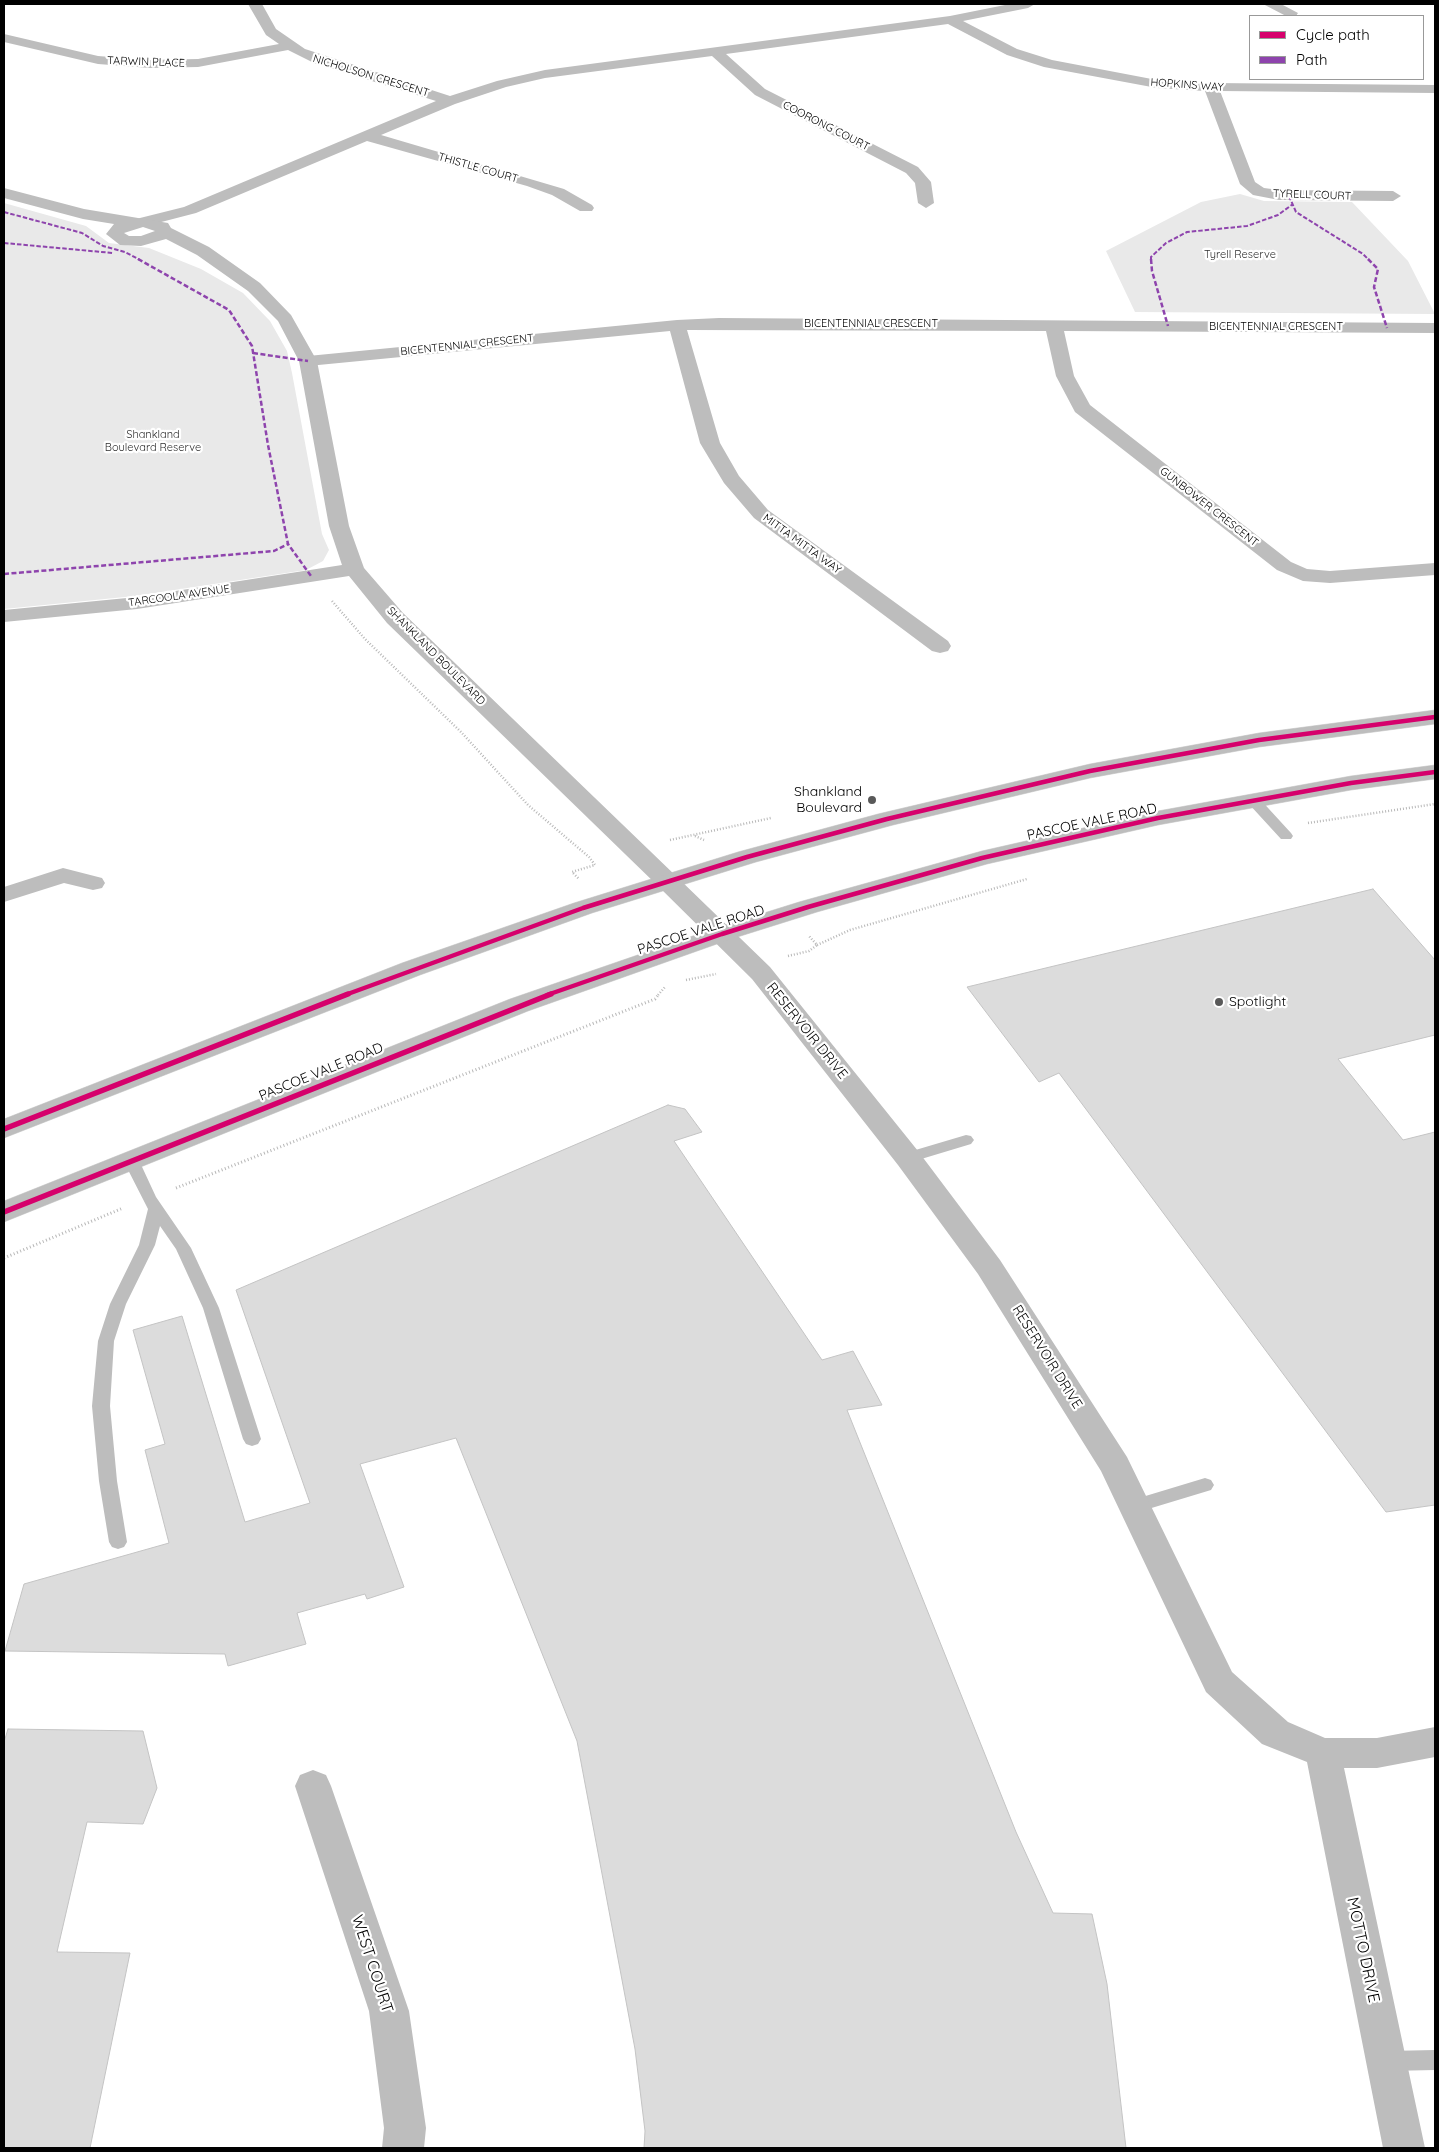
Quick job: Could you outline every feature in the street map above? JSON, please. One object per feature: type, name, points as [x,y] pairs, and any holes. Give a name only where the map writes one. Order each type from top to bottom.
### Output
[{"type":"street","name":"NICHOLSON CRESCENT","points":[[256,4],[271,32],[288,46],[319,60],[450,100]]},
{"type":"street","points":[[84,214],[115,232],[120,227],[190,210],[450,100],[502,84],[544,74],[950,20],[1028,4]]},
{"type":"street","points":[[1262,4],[1269,4],[1291,13]]},
{"type":"street","name":"HOPKINS WAY","points":[[950,20],[1012,52],[1049,64],[1157,84],[1211,87],[1435,89]]},
{"type":"street","name":"TARWIN PLACE","points":[[4,38],[98,60],[150,64],[198,63],[288,46]]},
{"type":"street","name":"COORONG COURT","points":[[715,51],[760,92],[912,170],[923,182],[926,203]]},
{"type":"street","name":"TYRELL COURT","points":[[1211,87],[1248,184],[1259,192],[1279,196],[1393,196]]},
{"type":"street","name":"THISTLE COURT","points":[[366,136],[533,183],[558,192],[586,208]]},
{"type":"street","points":[[4,193],[84,214],[140,222]]},
{"type":"street","points":[[141,241],[155,238],[190,210]]},
{"type":"street","name":"SHANKLAND BOULEVARD","points":[[140,222],[157,224],[164,230],[203,251],[254,287],[285,319],[308,361],[339,526],[354,569],[395,618],[668,882]]},
{"type":"street","name":"SHANKLAND BOULEVARD","points":[[115,232],[120,239],[141,241],[214,260]]},
{"type":"street","name":"BICENTENNIAL CRESCENT","points":[[308,361],[677,325],[719,323],[1435,328]]},
{"type":"street","name":"MITTA MITTA WAY","points":[[677,325],[710,443],[731,479],[761,514],[940,646]]},
{"type":"street","name":"GUNBOWER CRESCENT","points":[[1054,326],[1064,376],[1082,408],[1284,566],[1303,575],[1330,577],[1435,569]]},
{"type":"street","name":"TARCOOLA AVENUE","points":[[4,616],[137,603],[354,569]]},
{"type":"street","points":[[4,1129],[411,969],[602,902],[737,860],[887,819],[1090,771],[1259,740],[1435,717]]},
{"type":"street","name":"PASCOE VALE ROAD","points":[[4,1212],[520,1005],[722,934],[788,913],[992,856],[1149,820],[1253,800],[1435,772]]},
{"type":"street","points":[[4,895],[63,866],[93,883]]},
{"type":"street","name":"RESERVOIR DRIVE","points":[[668,882],[753,964],[908,1158],[1017,1308],[1115,1466],[1219,1682],[1275,1733],[1323,1753],[1377,1753],[1435,1742]]},
{"type":"street","name":"MOTTO DRIVE","points":[[1323,1753],[1404,2148]]},
{"type":"street","name":"WEST COURT","points":[[313,1786],[389,2011],[405,2128],[403,2148]]},
{"type":"lane","points":[[1253,800],[1282,832]]},
{"type":"lane","points":[[908,1158],[966,1140]]},
{"type":"lane","points":[[131,1160],[152,1204],[183,1248],[211,1308],[252,1438]]},
{"type":"lane","points":[[118,1542],[108,1481],[101,1406],[106,1341],[118,1304],[147,1245],[152,1204]]},
{"type":"lane","points":[[1134,1506],[1205,1485]]},
{"type":"lane","points":[[1386,2061],[1435,2060]]},
{"type":"path","points":[[310,576],[365,639],[461,732],[528,805],[595,865]]},
{"type":"path","points":[[1282,832],[1435,804]]},
{"type":"path","points":[[602,902],[572,872],[683,836],[695,836],[776,817]]},
{"type":"path","points":[[695,836],[718,846],[737,860]]},
{"type":"path","points":[[678,980],[694,979],[809,951],[817,945],[850,930],[1035,877]]},
{"type":"path","points":[[788,913],[817,945]]},
{"type":"path","points":[[4,1258],[152,1204],[655,999],[669,981]]},
{"type":"green space","name":"Tyrell Reserve","points":[[1240,194],[1264,201],[1352,202],[1408,261],[1435,314],[1135,312],[1106,251],[1201,202]]},
{"type":"green space","name":"Shankland Boulevard Reserve","points":[[4,203],[86,226],[109,243],[149,248],[201,269],[243,293],[270,321],[287,351],[292,373],[322,534],[329,550],[323,561],[306,570],[135,596],[4,609]]},
{"type":"building","points":[[1373,889],[1435,960],[1435,1035],[1338,1059],[1403,1140],[1435,1132],[1435,1505],[1386,1512],[1059,1073],[1039,1082],[967,987]]},
{"type":"building","points":[[668,1105],[685,1109],[702,1132],[674,1141],[822,1360],[853,1351],[882,1405],[847,1410],[1016,1832],[1053,1913],[1092,1914],[1107,1984],[1126,2148],[644,2148],[645,2131],[635,2049],[577,1741],[456,1438],[360,1464],[404,1587],[367,1599],[365,1594],[297,1613],[306,1644],[228,1666],[225,1654],[5,1651],[24,1584],[169,1543],[145,1450],[165,1444],[133,1330],[182,1316],[245,1522],[310,1503],[236,1290]]},
{"type":"building","points":[[8,1729],[143,1731],[157,1788],[143,1824],[87,1822],[57,1952],[130,1953],[90,2148],[4,2148],[4,1742]]},
{"type":"marked path","points":[[1289,196],[1296,212],[1363,254],[1378,269],[1374,287],[1387,328]]},
{"type":"marked path","points":[[1168,326],[1152,271],[1151,257],[1166,243],[1187,232],[1247,226],[1278,215],[1293,204]]},
{"type":"marked path","points":[[4,212],[82,233],[103,246],[125,252],[229,310],[252,346],[268,445],[288,544],[311,576]]},
{"type":"marked path","points":[[4,243],[113,253]]},
{"type":"marked path","points":[[253,353],[289,360],[308,361]]},
{"type":"marked path","points":[[4,574],[207,555],[274,551],[288,544]]},
{"type":"cycle path","points":[[4,1129],[411,969],[583,908],[747,857],[887,819],[1090,771],[1259,740],[1435,717]]},
{"type":"cycle path","points":[[4,1212],[519,1005],[722,934],[808,907],[982,858],[1158,818],[1351,783],[1435,772]]},
{"type":"place","name":"Shankland Boulevard","points":[[872,800]]},
{"type":"place","name":"Spotlight","points":[[1219,1002]]}]
